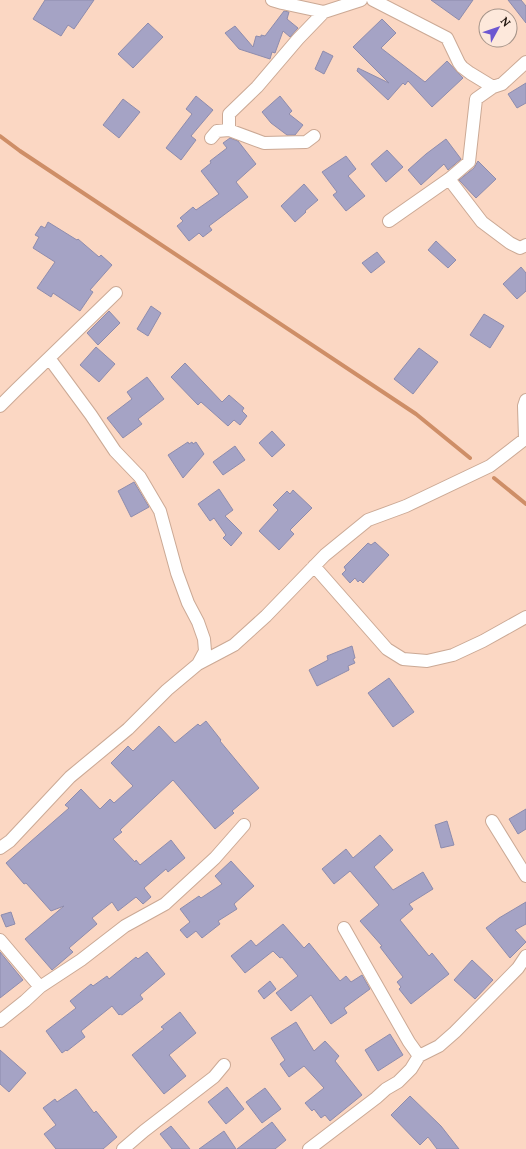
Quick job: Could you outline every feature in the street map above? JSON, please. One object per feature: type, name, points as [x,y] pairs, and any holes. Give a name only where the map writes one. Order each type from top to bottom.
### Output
[{"type":"street","points":[[229,130],[229,114],[257,87],[298,39],[324,12],[361,0]]},
{"type":"street","points":[[373,0],[447,38],[462,67],[493,87]]},
{"type":"street","points":[[278,1],[324,12]]},
{"type":"street","points":[[389,221],[448,179],[469,162],[476,99],[493,87],[502,84],[526,62]]},
{"type":"street","points":[[211,138],[217,131],[229,130],[264,143],[306,142],[314,136]]},
{"type":"street","points":[[448,179],[482,222],[510,243],[520,248],[526,245]]},
{"type":"street","points":[[0,406],[116,293]]},
{"type":"street","points":[[49,358],[91,415],[115,451],[140,477],[160,511],[177,573],[204,639],[205,651],[198,664]]},
{"type":"street","points":[[0,848],[10,841],[70,777],[128,729],[167,690],[198,664],[234,645],[266,616],[325,555],[368,520],[406,506],[490,466],[525,439],[524,406],[526,400]]},
{"type":"street","points":[[314,566],[387,649],[403,659],[427,661],[453,655],[526,617]]},
{"type":"street","points":[[492,821],[526,876]]},
{"type":"street","points":[[0,1021],[25,1001],[40,986],[81,960],[125,926],[165,904],[215,858],[244,825]]},
{"type":"street","points":[[344,928],[409,1042],[419,1056]]},
{"type":"street","points":[[0,940],[40,986]]},
{"type":"street","points":[[310,1149],[386,1089],[398,1082],[419,1056],[438,1046],[455,1032],[518,968],[526,956]]},
{"type":"street","points":[[123,1149],[214,1077],[224,1065]]},
{"type":"building","points":[[45,0],[94,0],[74,29],[68,25],[61,36],[33,19]]},
{"type":"building","points":[[431,0],[473,0],[459,20]]},
{"type":"building","points":[[508,0],[521,0],[526,6],[526,23],[518,13],[518,8],[514,8]]},
{"type":"building","points":[[284,11],[289,12],[287,19],[298,28],[290,37],[283,31],[275,53],[272,52],[270,59],[239,49],[225,33],[235,26],[253,47],[256,36],[265,36]]},
{"type":"building","points":[[382,19],[396,33],[381,48],[425,82],[447,61],[463,78],[432,107],[408,81],[405,85],[403,83],[388,100],[357,71],[358,68],[389,83],[353,47]]},
{"type":"building","points":[[148,23],[163,37],[133,68],[118,54]]},
{"type":"building","points":[[323,51],[333,56],[324,74],[315,69]]},
{"type":"building","points":[[526,83],[526,103],[517,108],[508,94]]},
{"type":"building","points":[[196,96],[213,110],[191,136],[196,140],[181,160],[166,148],[192,114],[186,109]]},
{"type":"building","points":[[280,96],[292,111],[289,114],[303,125],[295,135],[287,135],[271,123],[262,112]]},
{"type":"building","points":[[123,99],[140,112],[119,138],[103,125]]},
{"type":"building","points":[[230,138],[238,141],[256,164],[236,182],[248,197],[209,226],[212,230],[203,237],[199,233],[189,241],[177,226],[183,221],[180,218],[193,207],[196,210],[219,194],[201,171],[211,163],[210,161],[227,148],[223,143]]},
{"type":"building","points":[[446,139],[461,159],[448,170],[444,164],[421,185],[408,170]]},
{"type":"building","points":[[387,150],[403,167],[386,182],[371,164]]},
{"type":"building","points":[[346,156],[356,169],[348,176],[365,196],[346,211],[333,195],[337,192],[322,172]]},
{"type":"building","points":[[478,161],[496,179],[476,198],[459,180],[474,168]]},
{"type":"building","points":[[304,184],[318,200],[295,222],[281,206]]},
{"type":"building","points":[[48,222],[77,240],[78,239],[99,257],[101,255],[112,265],[90,290],[93,292],[80,311],[53,293],[51,297],[37,288],[55,262],[33,248],[39,237],[35,235],[41,226],[45,228]]},
{"type":"building","points":[[436,241],[456,260],[448,268],[428,250]]},
{"type":"building","points":[[377,252],[385,262],[371,273],[362,263]]},
{"type":"building","points":[[521,267],[526,273],[526,291],[517,299],[503,284]]},
{"type":"building","points":[[151,306],[161,313],[148,336],[137,329]]},
{"type":"building","points":[[109,311],[120,323],[98,345],[87,333]]},
{"type":"building","points":[[484,314],[504,326],[490,348],[470,335]]},
{"type":"building","points":[[96,347],[115,364],[99,382],[80,365]]},
{"type":"building","points":[[419,348],[438,362],[413,394],[394,379]]},
{"type":"building","points":[[185,363],[222,402],[229,395],[244,408],[242,411],[247,416],[240,425],[234,420],[228,426],[201,402],[198,405],[171,377]]},
{"type":"building","points":[[147,377],[164,399],[138,419],[142,424],[123,438],[107,418],[132,399],[127,392]]},
{"type":"building","points":[[272,431],[285,445],[272,457],[259,443]]},
{"type":"building","points":[[188,442],[189,444],[192,442],[193,444],[196,442],[204,454],[183,478],[168,455]]},
{"type":"building","points":[[235,446],[245,460],[223,475],[213,462]]},
{"type":"building","points":[[134,482],[149,507],[131,517],[118,491]]},
{"type":"building","points":[[219,489],[233,510],[225,516],[242,533],[231,546],[223,538],[226,535],[214,518],[210,521],[198,504]]},
{"type":"building","points":[[293,490],[312,508],[290,530],[294,534],[279,550],[259,531],[278,510],[273,505],[287,491],[290,494]]},
{"type":"building","points":[[375,542],[389,555],[363,583],[360,580],[358,582],[355,578],[350,583],[342,574],[346,570],[344,567],[368,543],[371,545]]},
{"type":"building","points":[[352,646],[355,658],[353,659],[355,663],[348,666],[349,670],[317,686],[309,670],[328,660],[327,656]]},
{"type":"building","points":[[389,678],[414,712],[393,727],[368,693]]},
{"type":"building","points":[[206,721],[221,740],[220,741],[259,788],[232,811],[234,813],[215,829],[173,780],[120,830],[122,832],[113,839],[135,862],[136,860],[140,865],[171,840],[185,858],[168,872],[166,869],[144,888],[151,897],[143,904],[136,897],[118,911],[112,902],[92,918],[97,924],[69,948],[73,952],[52,970],[25,939],[64,906],[51,911],[26,883],[24,884],[6,863],[69,808],[65,805],[81,789],[100,809],[110,799],[114,803],[133,786],[111,763],[128,746],[133,751],[159,726],[175,743],[198,724],[200,726]]},
{"type":"building","points":[[526,809],[526,829],[518,834],[509,819]]},
{"type":"building","points":[[447,821],[454,845],[441,848],[435,825]]},
{"type":"building","points":[[380,835],[393,850],[374,867],[393,890],[423,872],[433,889],[409,904],[413,909],[400,920],[429,956],[432,953],[449,974],[411,1004],[399,989],[401,987],[397,982],[403,977],[380,947],[382,946],[360,921],[379,905],[350,871],[334,884],[322,869],[346,849],[353,858]]},
{"type":"building","points":[[231,861],[254,886],[234,904],[237,909],[218,921],[220,924],[202,938],[196,931],[187,938],[180,930],[190,922],[180,909],[199,896],[201,898],[222,884],[215,876]]},
{"type":"building","points":[[526,902],[526,924],[515,930],[526,942],[510,958],[486,928],[499,918]]},
{"type":"building","points":[[11,912],[15,924],[6,927],[1,915]]},
{"type":"building","points":[[283,924],[304,948],[309,943],[340,981],[346,976],[351,982],[362,975],[370,989],[344,1008],[347,1013],[331,1024],[311,995],[291,1011],[276,993],[298,976],[282,957],[280,958],[273,951],[245,973],[231,956],[251,940],[256,946]]},
{"type":"building","points":[[0,952],[23,980],[0,998]]},
{"type":"building","points":[[147,952],[165,974],[140,995],[143,999],[122,1015],[119,1015],[112,1006],[81,1031],[85,1037],[67,1051],[66,1050],[62,1053],[46,1031],[76,1008],[70,1001],[91,984],[93,986],[107,976],[109,979],[136,957],[138,959]]},
{"type":"building","points":[[472,960],[493,980],[475,999],[454,980]]},
{"type":"building","points":[[270,981],[276,989],[264,999],[258,991]]},
{"type":"building","points":[[180,1012],[196,1033],[169,1055],[186,1076],[164,1094],[132,1055],[164,1029],[161,1027]]},
{"type":"building","points":[[296,1022],[314,1051],[325,1041],[339,1056],[335,1061],[362,1095],[330,1121],[325,1115],[321,1118],[314,1109],[312,1111],[305,1103],[324,1088],[304,1066],[289,1077],[280,1064],[285,1060],[271,1038]]},
{"type":"building","points":[[390,1034],[403,1055],[378,1071],[365,1050]]},
{"type":"building","points":[[0,1050],[26,1073],[9,1092],[0,1084]]},
{"type":"building","points":[[227,1087],[244,1109],[226,1124],[208,1102]]},
{"type":"building","points":[[265,1088],[281,1109],[262,1123],[246,1102]]},
{"type":"building","points":[[76,1089],[94,1113],[96,1111],[117,1137],[103,1149],[56,1149],[44,1134],[56,1125],[43,1108],[55,1099],[57,1102]]},
{"type":"building","points":[[410,1096],[441,1126],[459,1149],[437,1149],[428,1137],[420,1145],[391,1115]]},
{"type":"building","points":[[272,1122],[286,1140],[275,1149],[237,1149]]},
{"type":"building","points":[[171,1126],[190,1149],[172,1149],[160,1134]]},
{"type":"building","points":[[224,1131],[236,1149],[199,1149]]},
{"type":"waterway","points":[[0,136],[20,151],[416,414],[470,458]]},
{"type":"waterway","points":[[494,478],[526,504]]}]
